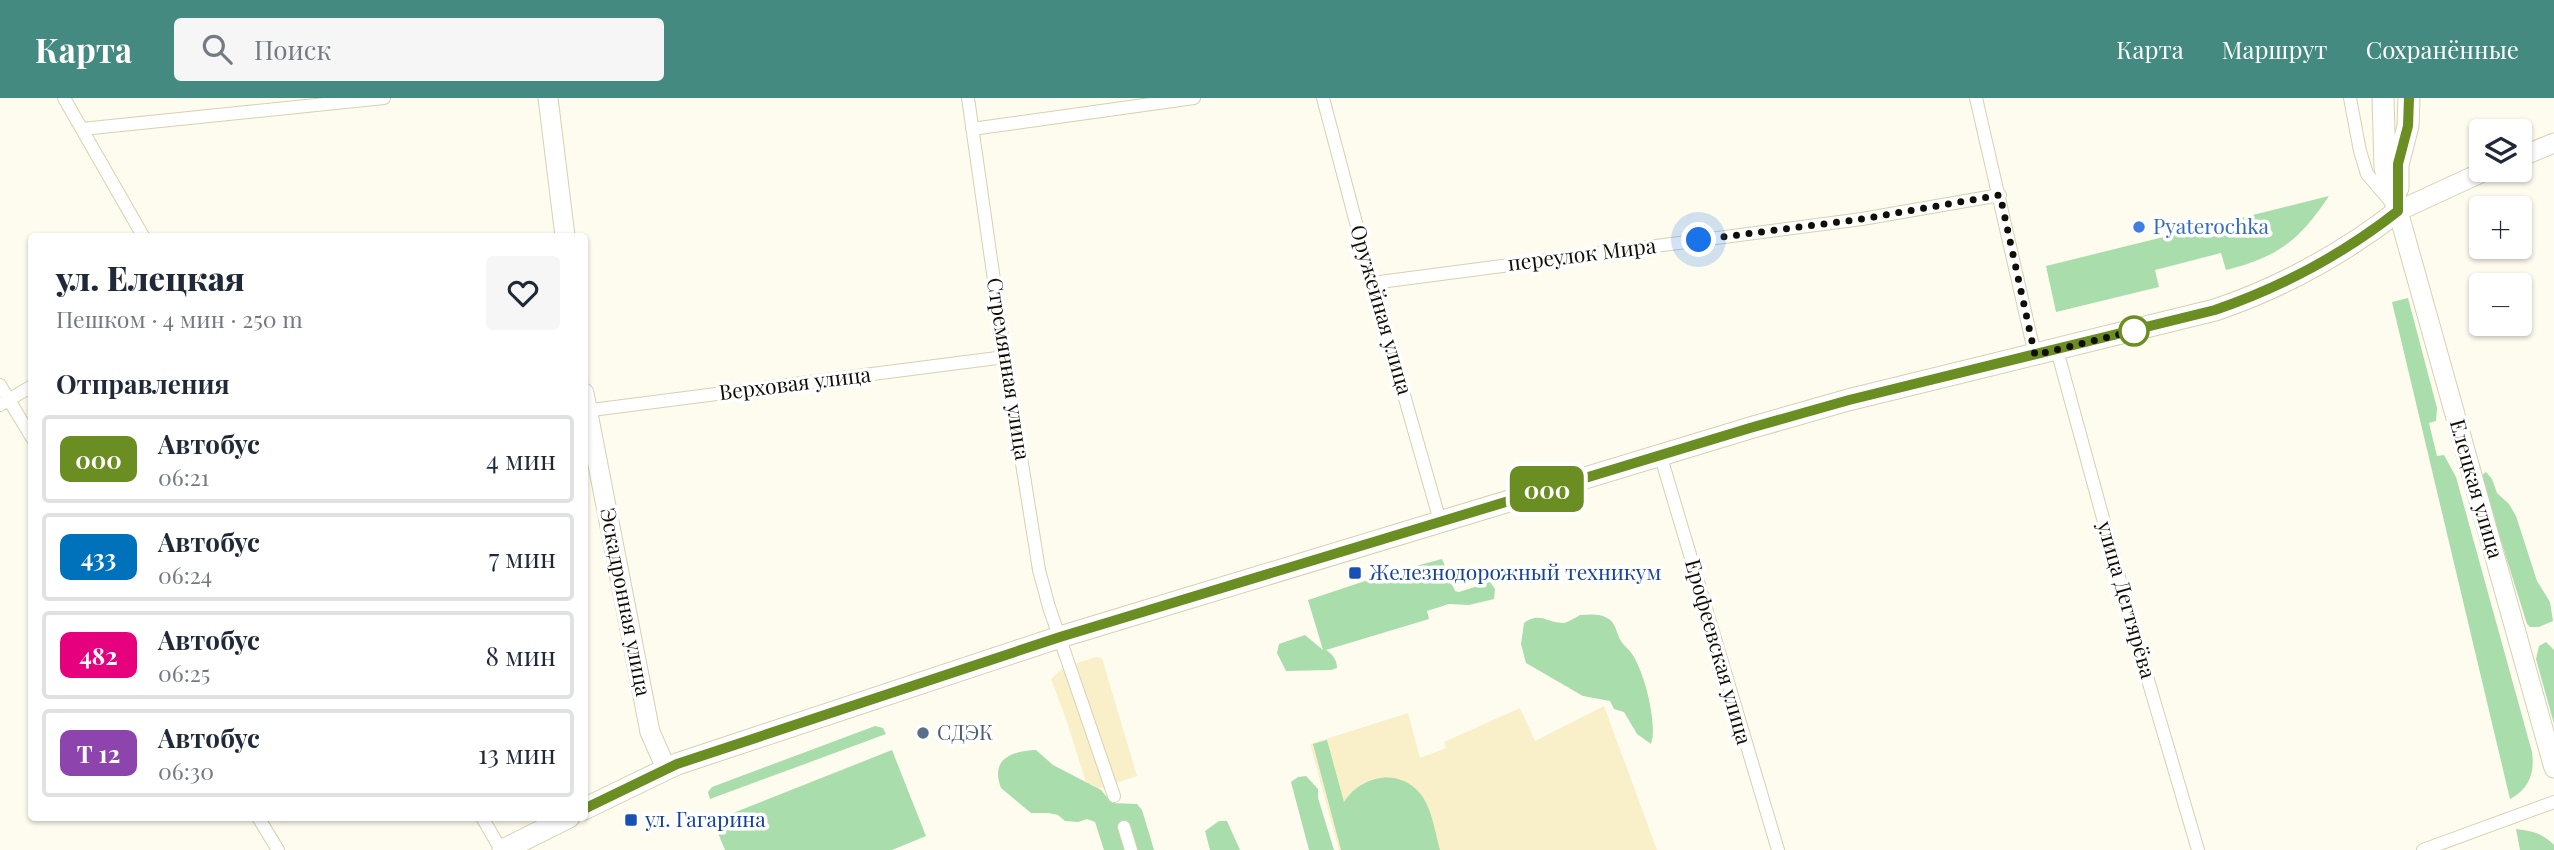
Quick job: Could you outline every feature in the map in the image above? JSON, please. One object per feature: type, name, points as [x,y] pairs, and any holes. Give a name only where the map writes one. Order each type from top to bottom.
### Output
[{"type":"main road","points":[[548,98],[565,233]]},
{"type":"main road","points":[[2383,98],[2385,168],[2398,211]]},
{"type":"main road","points":[[2398,211],[2398,164],[2408,126],[2409,98]]},
{"type":"main road","points":[[2532,152],[2554,143]]},
{"type":"main road","points":[[588,807],[666,768],[1060,637],[1660,454],[1849,400],[2215,310],[2261,294],[2348,247],[2398,211],[2469,178]]},
{"type":"main road","name":"Елецкая улица","points":[[2398,211],[2554,768]]},
{"type":"main road","name":"Эскадронная улица","points":[[588,420],[650,732],[666,768]]},
{"type":"main road","points":[[502,850],[561,821]]},
{"type":"street","points":[[64,98],[141,233]]},
{"type":"street","points":[[82,129],[384,98]]},
{"type":"street","name":"Стремянная улица","points":[[968,98],[1039,570],[1114,796]]},
{"type":"street","points":[[972,129],[1194,98]]},
{"type":"street","name":"Оружейная улица","points":[[1323,98],[1440,521]]},
{"type":"street","points":[[1976,98],[2035,355]]},
{"type":"street","points":[[2350,98],[2367,174],[2398,211]]},
{"type":"street","name":"переулок Мира","points":[[1372,283],[1862,219],[2000,195]]},
{"type":"street","name":"улица Дегтярёва","points":[[2057,350],[2136,639],[2198,850]]},
{"type":"street","name":"Верховая улица","points":[[588,405],[1005,357]]},
{"type":"street","points":[[0,384],[4,402],[28,433]]},
{"type":"street","points":[[4,402],[28,388]]},
{"type":"street","name":"Ерофеевская улица","points":[[1660,454],[1778,850]]},
{"type":"street","points":[[2423,850],[2554,802]]},
{"type":"street","points":[[260,821],[278,850]]},
{"type":"street","points":[[484,821],[502,850]]},
{"type":"street","points":[[1124,827],[1131,850]]},
{"type":"shaded area","points":[[1096,657],[1102,658],[1137,776],[1089,792],[1051,679],[1064,667]]},
{"type":"shaded area","points":[[1604,706],[1657,850],[1339,850],[1310,744],[1408,713],[1420,758],[1446,748],[1444,742],[1520,708],[1535,741]]},
{"type":"green space","points":[[2329,196],[2297,235],[2286,245],[2260,259],[2226,270],[2221,253],[2155,270],[2159,287],[2056,312],[2046,266]]},
{"type":"green space","points":[[2408,298],[2437,408],[2436,421],[2429,423],[2437,456],[2444,455],[2456,477],[2532,752],[2529,780],[2517,795],[2510,799],[2392,302]]},
{"type":"green space","points":[[2486,472],[2497,493],[2509,504],[2516,516],[2537,581],[2550,602],[2553,621],[2539,627],[2530,627],[2527,624],[2482,480],[2482,475]]},
{"type":"green space","points":[[1442,559],[1455,591],[1490,582],[1495,589],[1494,599],[1469,605],[1449,604],[1427,611],[1429,619],[1326,650],[1334,657],[1337,668],[1286,671],[1277,653],[1279,644],[1305,635],[1323,650],[1308,600]]},
{"type":"green space","points":[[1580,615],[1604,616],[1610,620],[1621,641],[1637,662],[1651,711],[1651,744],[1637,734],[1624,712],[1614,709],[1610,701],[1583,696],[1526,663],[1521,644],[1524,623],[1539,618],[1564,623]]},
{"type":"green space","points":[[2546,642],[2554,650],[2554,724],[2536,659],[2539,646]]},
{"type":"green space","points":[[875,726],[883,728],[886,734],[710,799],[708,792],[712,787]]},
{"type":"green space","points":[[1327,740],[1344,802],[1359,786],[1379,778],[1410,784],[1427,805],[1440,850],[1341,850],[1313,744]]},
{"type":"green space","points":[[892,750],[926,836],[892,850],[725,850],[713,821]]},
{"type":"green space","points":[[1036,750],[1053,765],[1101,790],[1112,803],[1137,804],[1142,810],[1154,850],[1104,850],[1095,822],[1087,819],[1078,822],[1065,821],[1058,815],[1031,813],[1001,788],[998,770],[1005,758],[1018,752]]},
{"type":"green space","points":[[1306,776],[1318,789],[1318,798],[1334,850],[1309,850],[1291,782]]},
{"type":"green space","points":[[1219,821],[1227,821],[1240,850],[1210,850],[1205,831]]},
{"type":"green space","points":[[2516,829],[2541,835],[2554,845],[2554,850],[2520,850]]},
{"type":"bus line","name":"000","points":[[588,807],[677,764],[1078,631],[1750,428],[1849,400],[2215,310],[2261,294],[2348,247],[2398,211],[2398,164],[2408,126],[2409,98]]},
{"type":"place","name":"Pyaterochka","points":[[2139,227]]},
{"type":"place","name":"Железнодорожный техникум","points":[[1355,573]]},
{"type":"place","name":"СДЭК","points":[[923,733]]},
{"type":"place","name":"ул. Гагарина","points":[[631,820]]},
{"type":"route","points":[[1699,240],[1862,219],[2000,195],[2035,355],[2137,330],[2134,331]]}]
